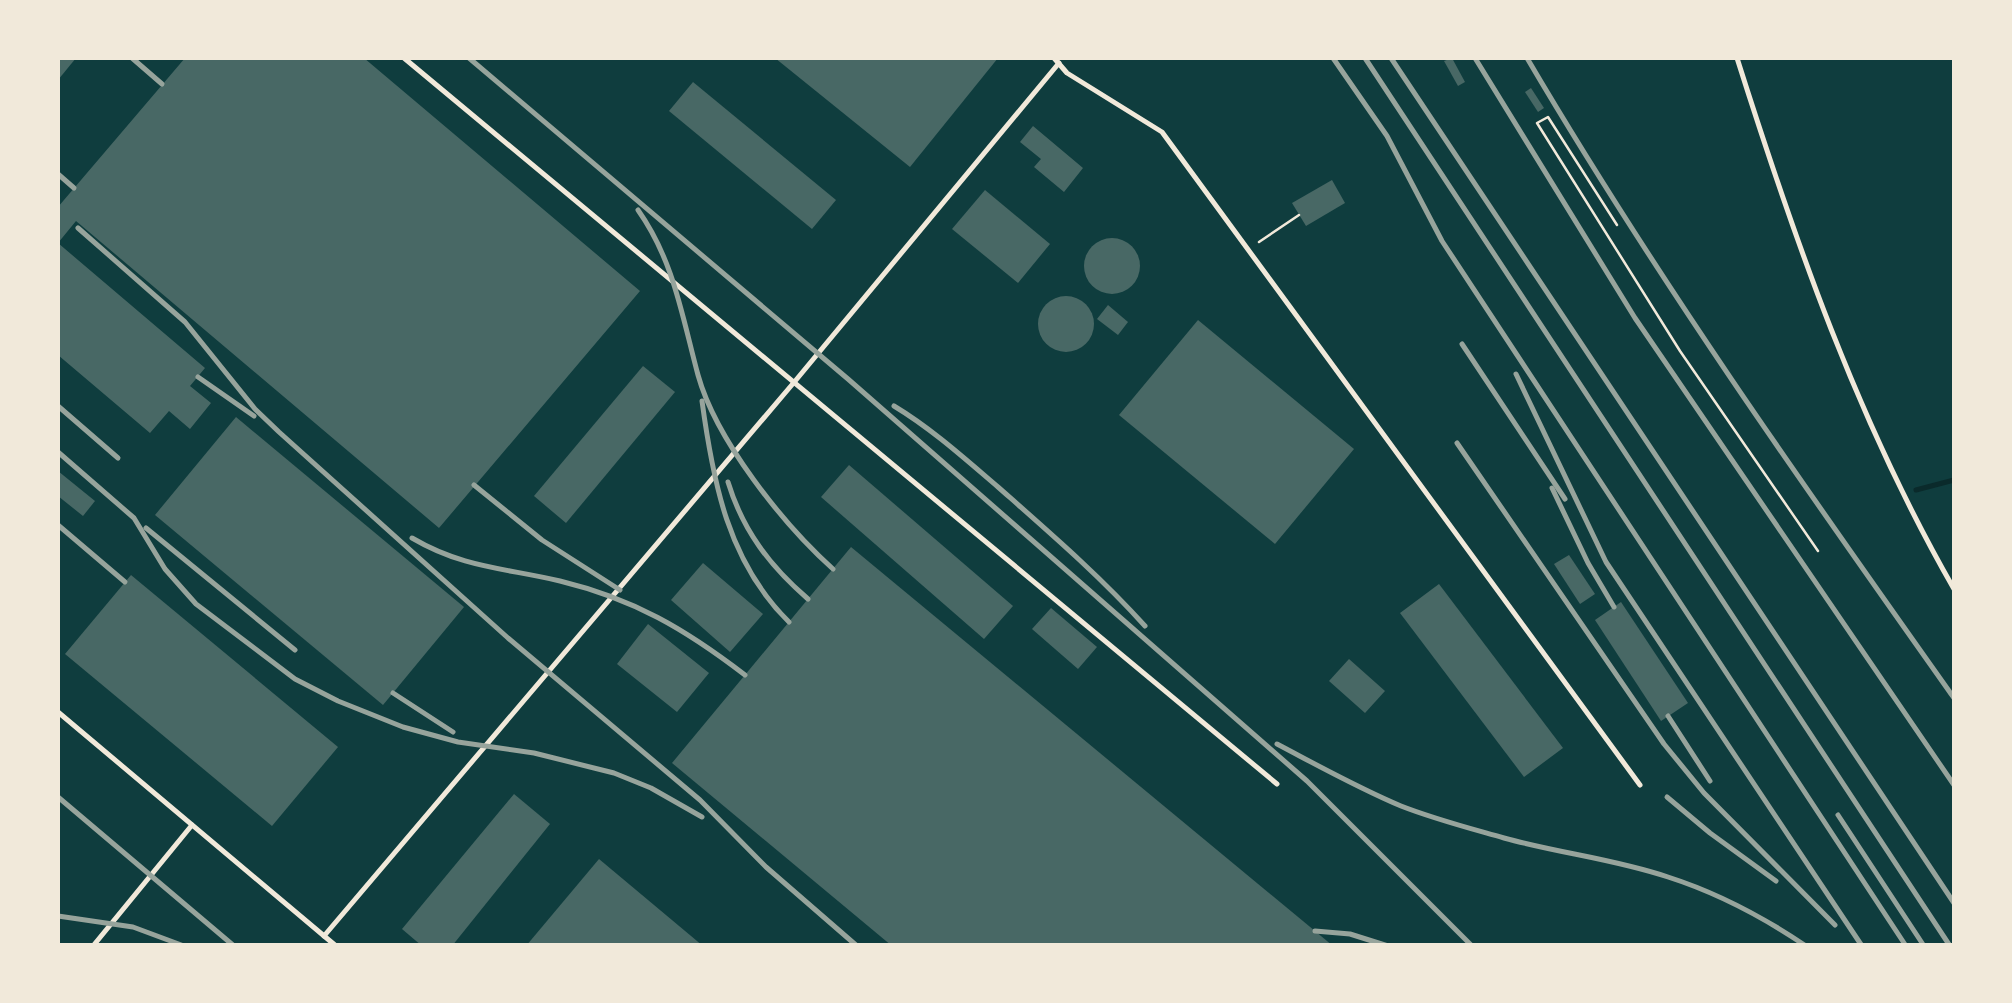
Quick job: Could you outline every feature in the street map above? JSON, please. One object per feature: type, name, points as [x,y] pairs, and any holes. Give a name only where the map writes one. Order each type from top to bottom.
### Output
[{"type":"lane","points":[[404,58],[796,380],[1277,784]]},
{"type":"lane","points":[[1737,58],[1781,198],[1850,378],[1925,537],[1954,588]]},
{"type":"lane","points":[[324,936],[796,380],[1056,60],[1067,73],[1162,132],[1640,785]]},
{"type":"lane","points":[[58,712],[336,946]]},
{"type":"lane","points":[[93,946],[192,825]]},
{"type":"path","points":[[1542,110],[1617,225]]},
{"type":"path","points":[[1546,118],[1538,123],[1680,351],[1818,552]]},
{"type":"path","points":[[1248,250],[1299,214]]},
{"type":"building","points":[[58,58],[76,58],[58,80]]},
{"type":"building","points":[[185,58],[364,58],[640,291],[439,528],[76,221],[58,243],[58,207]]},
{"type":"building","points":[[775,58],[998,58],[910,167]]},
{"type":"building","points":[[1452,58],[1465,82],[1458,86],[1444,61]]},
{"type":"building","points":[[693,82],[836,200],[812,229],[669,111]]},
{"type":"building","points":[[1531,88],[1544,108],[1538,112],[1525,92]]},
{"type":"building","points":[[1033,126],[1083,168],[1064,192],[1034,167],[1041,159],[1020,142]]},
{"type":"building","points":[[1332,180],[1345,203],[1306,226],[1292,203]]},
{"type":"building","points":[[985,190],[1050,244],[1018,283],[952,229]]},
{"type":"building","points":[[1112,238],[1132,246],[1140,266],[1132,286],[1112,294],[1092,286],[1084,266],[1092,246]]},
{"type":"building","points":[[58,243],[205,368],[190,386],[211,403],[190,429],[169,411],[150,433],[58,355]]},
{"type":"building","points":[[1066,296],[1086,304],[1094,324],[1086,344],[1066,352],[1046,344],[1038,324],[1046,304]]},
{"type":"building","points":[[1108,305],[1128,322],[1118,335],[1097,319]]},
{"type":"building","points":[[1198,320],[1354,449],[1275,544],[1119,415]]},
{"type":"building","points":[[643,366],[675,392],[566,523],[534,496]]},
{"type":"building","points":[[236,417],[464,607],[383,705],[155,515]]},
{"type":"building","points":[[849,465],[1013,606],[984,639],[821,497]]},
{"type":"building","points":[[58,471],[95,501],[83,516],[58,496]]},
{"type":"building","points":[[851,547],[1333,946],[892,946],[672,763]]},
{"type":"building","points":[[1569,555],[1595,594],[1580,604],[1554,564]]},
{"type":"building","points":[[703,563],[763,614],[730,652],[671,600]]},
{"type":"building","points":[[131,575],[338,747],[272,826],[65,654]]},
{"type":"building","points":[[1439,584],[1563,748],[1524,777],[1400,613]]},
{"type":"building","points":[[1621,602],[1688,703],[1661,721],[1595,620]]},
{"type":"building","points":[[1051,608],[1097,647],[1078,669],[1032,629]]},
{"type":"building","points":[[648,624],[709,673],[677,712],[617,664]]},
{"type":"building","points":[[1349,659],[1385,691],[1365,713],[1329,681]]},
{"type":"building","points":[[514,794],[550,824],[452,946],[422,946],[402,929]]},
{"type":"building","points":[[599,859],[703,946],[526,946]]},
{"type":"waterway","points":[[1916,490],[1954,480]]},
{"type":"railway","points":[[132,58],[162,84]]},
{"type":"railway","points":[[469,58],[848,379],[1307,781],[1472,946]]},
{"type":"railway","points":[[1333,58],[1387,136],[1442,241],[1906,946]]},
{"type":"railway","points":[[1365,58],[1950,946]]},
{"type":"railway","points":[[1391,58],[1954,903]]},
{"type":"railway","points":[[1475,58],[1635,318],[1954,785]]},
{"type":"railway","points":[[1527,58],[1680,303],[1954,698]]},
{"type":"railway","points":[[58,174],[74,188]]},
{"type":"railway","points":[[638,210],[669,269],[698,375],[720,426],[773,505],[833,569]]},
{"type":"railway","points":[[78,228],[185,322],[255,409],[279,432],[508,638],[700,800],[766,867],[857,946]]},
{"type":"railway","points":[[1462,344],[1565,499]]},
{"type":"railway","points":[[1516,374],[1606,562],[1862,946]]},
{"type":"railway","points":[[198,377],[254,416]]},
{"type":"railway","points":[[702,401],[718,491],[738,547],[751,574],[789,622]]},
{"type":"railway","points":[[58,406],[118,458]]},
{"type":"railway","points":[[894,406],[935,434],[998,487],[1145,626]]},
{"type":"railway","points":[[1457,443],[1664,744],[1704,793],[1835,925]]},
{"type":"railway","points":[[58,452],[134,518],[165,569],[196,604],[295,679],[403,727],[614,773],[651,788],[702,817]]},
{"type":"railway","points":[[728,482],[741,516],[759,546],[808,599]]},
{"type":"railway","points":[[474,485],[542,540],[620,590]]},
{"type":"railway","points":[[1552,488],[1614,607]]},
{"type":"railway","points":[[58,525],[125,582]]},
{"type":"railway","points":[[146,528],[295,650]]},
{"type":"railway","points":[[412,538],[449,556],[612,597],[680,630],[745,675]]},
{"type":"railway","points":[[393,693],[453,732]]},
{"type":"railway","points":[[1668,716],[1710,781]]},
{"type":"railway","points":[[1277,744],[1369,792],[1426,815],[1687,883],[1740,907],[1806,946]]},
{"type":"railway","points":[[58,797],[234,946]]},
{"type":"railway","points":[[1667,797],[1776,881]]},
{"type":"railway","points":[[1838,815],[1924,946]]},
{"type":"railway","points":[[58,916],[133,927],[184,946]]},
{"type":"railway","points":[[1315,931],[1350,934],[1388,946]]}]
